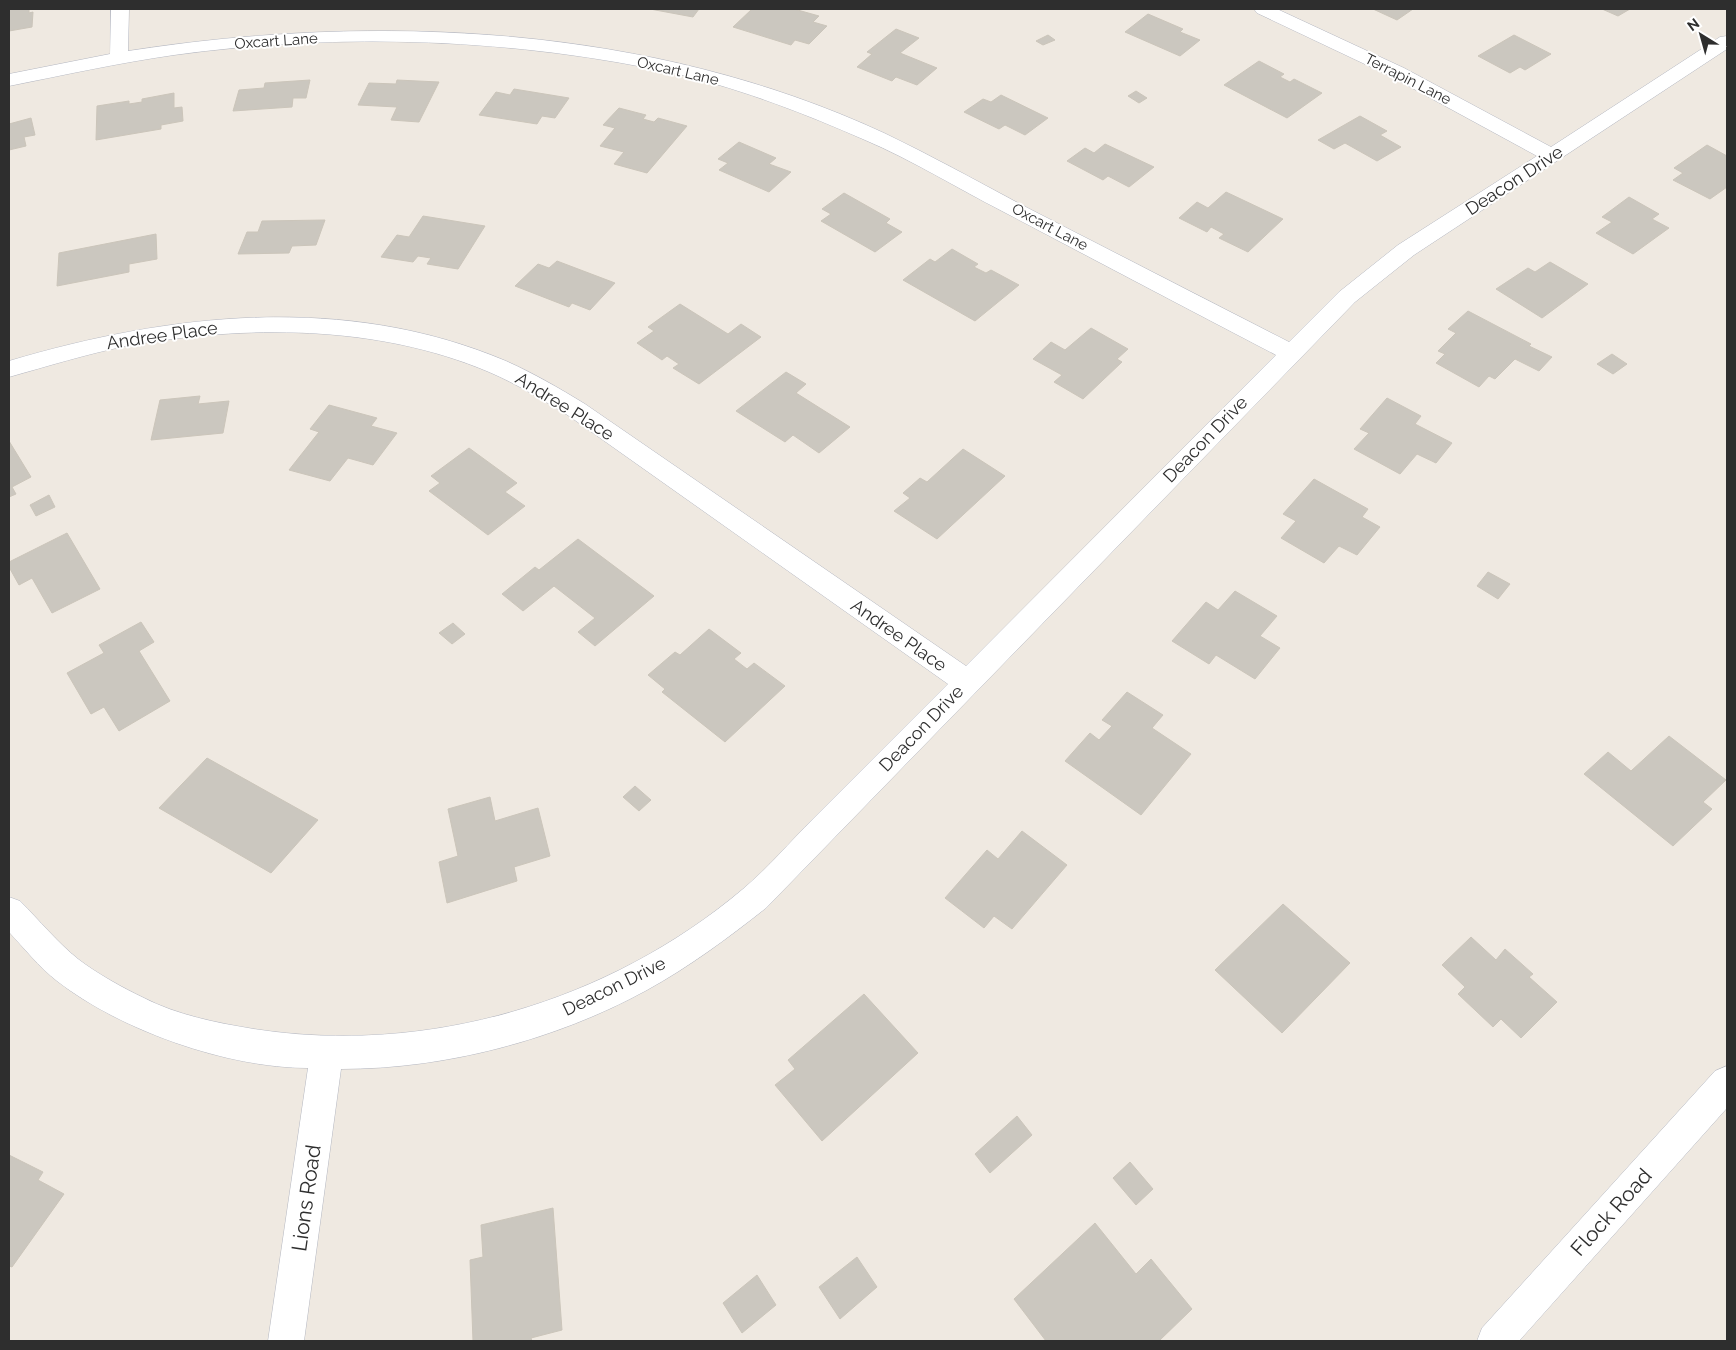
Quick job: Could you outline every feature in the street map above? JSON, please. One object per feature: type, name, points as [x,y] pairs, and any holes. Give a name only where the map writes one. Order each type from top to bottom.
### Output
[{"type":"street","points":[[119,58],[120,9]]},
{"type":"street","name":"Terrapin Lane","points":[[1263,9],[1397,72],[1552,155]]},
{"type":"street","name":"Oxcart Lane","points":[[9,80],[119,58],[267,40],[340,36],[411,36],[551,46],[618,57],[684,71],[786,101],[876,137],[1290,353]]},
{"type":"street","name":"Deacon Drive","points":[[9,911],[29,937],[78,979],[137,1013],[205,1037],[289,1052],[326,1055],[400,1051],[461,1042],[541,1021],[616,990],[686,950],[755,898],[1347,297],[1406,250],[1727,40]]},
{"type":"street","name":"Andree Place","points":[[9,369],[114,340],[186,329],[255,324],[322,326],[379,332],[442,347],[484,361],[532,383],[577,410],[967,682]]},
{"type":"street","name":"Lions Road","points":[[286,1341],[326,1055]]},
{"type":"street","name":"Flock Road","points":[[1495,1341],[1727,1083]]},
{"type":"building","points":[[9,9],[29,9],[29,13],[33,12],[32,27],[9,31]]},
{"type":"building","points":[[650,9],[699,9],[693,17]]},
{"type":"building","points":[[752,9],[794,9],[819,16],[813,22],[827,26],[809,44],[795,40],[791,45],[733,27]]},
{"type":"building","points":[[1373,9],[1413,9],[1397,20]]},
{"type":"building","points":[[1602,9],[1630,9],[1618,16]]},
{"type":"building","points":[[1148,14],[1183,29],[1180,32],[1200,40],[1180,56],[1125,32]]},
{"type":"building","points":[[896,29],[919,38],[900,53],[937,68],[917,85],[896,77],[892,81],[857,67],[872,54],[867,52]]},
{"type":"building","points":[[1048,35],[1055,40],[1043,45],[1036,41]]},
{"type":"building","points":[[1514,35],[1551,54],[1525,70],[1520,67],[1510,73],[1478,56]]},
{"type":"building","points":[[1259,61],[1284,74],[1280,77],[1290,82],[1294,79],[1322,93],[1287,118],[1224,85]]},
{"type":"building","points":[[310,80],[306,98],[293,98],[292,107],[233,111],[239,90],[264,88],[265,83]]},
{"type":"building","points":[[397,80],[439,82],[419,122],[391,120],[397,107],[358,105],[369,83],[396,84]]},
{"type":"building","points":[[514,89],[569,98],[555,118],[542,116],[537,124],[479,115],[496,92],[510,95]]},
{"type":"building","points":[[1136,91],[1147,98],[1139,103],[1128,96]]},
{"type":"building","points":[[174,93],[174,108],[182,107],[183,121],[161,125],[161,129],[96,140],[97,106],[129,101],[129,104],[142,102],[142,99]]},
{"type":"building","points":[[1001,95],[1048,118],[1025,135],[1005,125],[999,129],[964,112],[983,99],[991,102]]},
{"type":"building","points":[[619,108],[646,115],[643,119],[654,122],[658,118],[687,126],[647,173],[614,164],[624,152],[600,146],[615,128],[603,125]]},
{"type":"building","points":[[1360,116],[1387,131],[1380,135],[1401,147],[1377,161],[1345,143],[1334,149],[1318,140]]},
{"type":"building","points":[[31,118],[35,135],[24,137],[26,146],[9,150],[9,124]]},
{"type":"building","points":[[739,142],[776,158],[769,164],[791,172],[769,192],[719,170],[728,163],[718,159]]},
{"type":"building","points":[[1105,144],[1154,167],[1129,187],[1108,176],[1103,180],[1067,161],[1085,148],[1094,153]]},
{"type":"building","points":[[1707,145],[1727,156],[1727,187],[1710,199],[1673,180],[1683,173],[1674,168]]},
{"type":"building","points":[[1226,192],[1283,219],[1248,252],[1219,238],[1224,234],[1211,227],[1207,232],[1179,218],[1197,202],[1208,208]]},
{"type":"building","points":[[844,193],[890,219],[886,223],[902,232],[875,252],[821,221],[831,214],[822,209]]},
{"type":"building","points":[[1629,197],[1659,214],[1652,219],[1669,228],[1633,254],[1596,233],[1612,222],[1602,217]]},
{"type":"building","points":[[423,216],[485,226],[458,269],[427,264],[431,258],[418,256],[413,262],[381,257],[397,235],[409,237]]},
{"type":"building","points":[[325,220],[316,245],[292,246],[289,253],[238,254],[247,232],[258,232],[262,221]]},
{"type":"building","points":[[156,234],[157,259],[129,264],[129,272],[57,286],[59,253]]},
{"type":"building","points":[[952,249],[978,264],[974,267],[986,273],[991,270],[1019,285],[975,321],[903,280],[930,259],[935,262]]},
{"type":"building","points":[[557,261],[615,283],[590,310],[572,303],[569,307],[515,286],[538,264],[549,268]]},
{"type":"building","points":[[1550,262],[1588,284],[1542,318],[1496,289],[1528,268],[1535,272]]},
{"type":"building","points":[[680,304],[728,334],[741,324],[761,337],[699,384],[673,368],[679,364],[667,356],[662,360],[637,343],[654,331],[648,327]]},
{"type":"building","points":[[1468,311],[1552,357],[1539,371],[1515,359],[1495,379],[1489,376],[1479,387],[1436,363],[1445,354],[1438,351],[1456,333],[1448,329]]},
{"type":"building","points":[[1091,328],[1128,349],[1117,359],[1122,362],[1083,399],[1054,382],[1062,375],[1033,359],[1051,342],[1065,350]]},
{"type":"building","points":[[1612,354],[1627,364],[1613,374],[1597,364]]},
{"type":"building","points":[[786,372],[806,384],[796,393],[850,427],[819,453],[793,435],[785,442],[736,411]]},
{"type":"building","points":[[200,396],[198,404],[229,401],[223,433],[151,440],[160,400]]},
{"type":"building","points":[[1387,398],[1421,416],[1415,424],[1452,443],[1436,463],[1417,454],[1400,474],[1354,449],[1369,433],[1360,429]]},
{"type":"building","points":[[329,405],[377,418],[371,426],[397,433],[373,465],[348,458],[330,481],[289,470],[319,432],[310,429]]},
{"type":"building","points":[[9,441],[31,477],[12,487],[16,494],[9,497]]},
{"type":"building","points":[[469,448],[517,483],[505,492],[525,506],[488,535],[429,491],[440,483],[431,476]]},
{"type":"building","points":[[963,449],[1005,476],[937,539],[894,511],[910,498],[903,493],[920,478],[927,482]]},
{"type":"building","points":[[1314,479],[1368,509],[1362,517],[1380,527],[1357,555],[1339,546],[1324,563],[1281,538],[1296,521],[1283,514]]},
{"type":"building","points":[[49,495],[55,507],[36,516],[30,505]]},
{"type":"building","points":[[67,533],[100,589],[52,613],[32,578],[19,585],[9,567],[9,562]]},
{"type":"building","points":[[578,539],[654,596],[595,646],[578,632],[595,618],[554,586],[523,611],[502,594],[535,567],[539,570]]},
{"type":"building","points":[[1488,572],[1510,584],[1498,599],[1477,586]]},
{"type":"building","points":[[1235,591],[1277,616],[1260,636],[1280,648],[1255,679],[1216,655],[1209,664],[1172,641],[1206,602],[1218,610]]},
{"type":"building","points":[[141,622],[154,642],[139,651],[170,701],[119,731],[104,707],[91,714],[67,673],[104,653],[99,645]]},
{"type":"building","points":[[453,623],[465,634],[452,644],[439,633]]},
{"type":"building","points":[[709,629],[741,653],[734,659],[747,669],[754,663],[785,686],[725,742],[662,692],[665,689],[648,675],[675,652],[680,655]]},
{"type":"building","points":[[1127,692],[1163,715],[1152,728],[1191,754],[1141,815],[1065,761],[1090,733],[1099,740],[1112,726],[1102,720]]},
{"type":"building","points":[[1669,736],[1726,780],[1703,802],[1712,809],[1673,846],[1584,774],[1608,752],[1631,771]]},
{"type":"building","points":[[207,758],[318,820],[271,873],[159,808]]},
{"type":"building","points":[[635,786],[651,800],[639,811],[623,797]]},
{"type":"building","points":[[490,797],[495,821],[538,808],[550,856],[514,867],[517,881],[447,903],[439,862],[458,856],[448,809]]},
{"type":"building","points":[[1022,831],[1067,865],[1012,929],[994,916],[984,928],[945,898],[987,850],[998,859]]},
{"type":"building","points":[[1283,904],[1350,963],[1282,1033],[1215,970]]},
{"type":"building","points":[[1471,937],[1496,960],[1505,949],[1533,974],[1529,977],[1557,1002],[1521,1038],[1501,1019],[1493,1027],[1458,994],[1465,987],[1442,965]]},
{"type":"building","points":[[864,994],[918,1053],[822,1141],[775,1085],[795,1069],[788,1060]]},
{"type":"building","points":[[1017,1116],[1032,1135],[990,1173],[975,1154]]},
{"type":"building","points":[[9,1155],[43,1172],[38,1180],[64,1194],[12,1267],[9,1266]]},
{"type":"building","points":[[1130,1162],[1153,1189],[1136,1205],[1113,1178]]},
{"type":"building","points":[[553,1208],[562,1330],[531,1338],[532,1341],[473,1341],[470,1260],[483,1257],[481,1225]]},
{"type":"building","points":[[1095,1223],[1136,1274],[1151,1259],[1192,1309],[1159,1341],[1046,1341],[1014,1299]]},
{"type":"building","points":[[857,1257],[877,1287],[840,1319],[819,1287]]},
{"type":"building","points":[[757,1275],[776,1305],[742,1333],[723,1303]]}]
